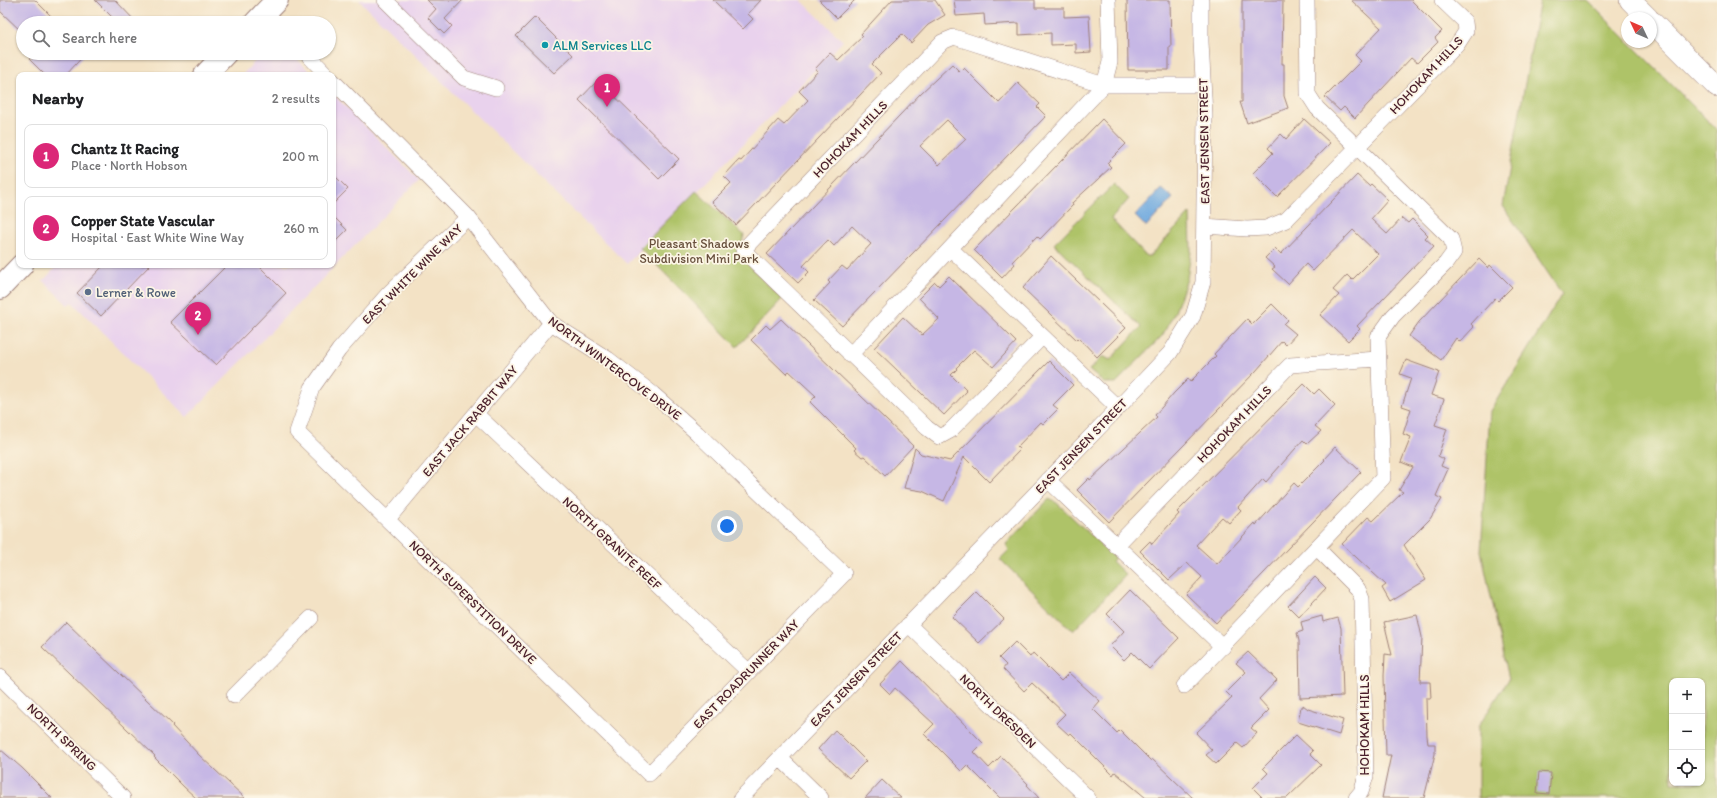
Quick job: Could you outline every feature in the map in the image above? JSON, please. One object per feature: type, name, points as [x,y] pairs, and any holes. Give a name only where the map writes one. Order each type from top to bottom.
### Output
[{"type":"main road","points":[[208,72],[219,60]]},
{"type":"main road","points":[[0,288],[19,268]]},
{"type":"street","points":[[385,0],[464,78],[496,88]]},
{"type":"street","points":[[850,355],[1104,85],[1110,62],[1108,0]]},
{"type":"street","name":"EAST JENSEN STREET","points":[[741,798],[1170,353],[1193,316],[1203,282],[1205,130],[1201,42],[1201,0]]},
{"type":"street","points":[[1184,686],[1223,647],[1383,478],[1378,337],[1393,316],[1446,263],[1454,252],[1450,239],[1317,108],[1308,94],[1307,0]]},
{"type":"street","name":"HOHOKAM HILLS","points":[[1204,226],[1247,229],[1266,228],[1286,220],[1457,45],[1466,31],[1465,22],[1442,0]]},
{"type":"street","points":[[1630,0],[1642,12]]},
{"type":"street","points":[[1657,27],[1717,87]]},
{"type":"street","name":"HOHOKAM HILLS","points":[[1042,337],[950,431],[940,437],[927,428],[850,355],[743,250],[942,42],[954,37],[1104,85],[1203,85]]},
{"type":"street","points":[[313,60],[324,72]]},
{"type":"street","name":"NORTH WINTERCOVE DRIVE","points":[[336,84],[468,217],[551,323],[608,359],[653,394],[697,433],[844,574]]},
{"type":"street","name":"EAST WHITE WINE WAY","points":[[297,432],[312,388],[339,350],[388,294],[468,217]]},
{"type":"street","points":[[951,249],[1118,408]]},
{"type":"street","name":"EAST JACK RABBIT WAY","points":[[388,519],[551,323]]},
{"type":"street","name":"HOHOKAM HILLS","points":[[1116,546],[1290,365],[1378,359]]},
{"type":"street","name":"NORTH GRANITE REEF","points":[[476,414],[748,671]]},
{"type":"street","name":"NORTH SUPERSTITION DRIVE","points":[[297,432],[649,774]]},
{"type":"street","points":[[1048,480],[1223,647]]},
{"type":"street","name":"HOHOKAM HILLS","points":[[1317,548],[1358,589],[1362,599],[1366,776],[1361,792],[1356,798]]},
{"type":"street","name":"EAST ROADRUNNER WAY","points":[[649,774],[844,574]]},
{"type":"street","points":[[234,696],[312,618]]},
{"type":"street","name":"NORTH DRESDEN","points":[[909,625],[1088,798]]},
{"type":"street","name":"NORTH SPRING","points":[[0,677],[123,798]]},
{"type":"street","points":[[780,758],[821,798]]},
{"type":"shaded area","points":[[359,0],[801,0],[843,41],[627,264]]},
{"type":"shaded area","points":[[256,60],[298,60],[310,72],[245,72]]},
{"type":"shaded area","points":[[336,97],[419,180],[336,265]]},
{"type":"shaded area","points":[[55,268],[333,268],[187,417],[72,302],[68,305],[43,281]]},
{"type":"green space","points":[[1540,0],[1587,0],[1621,34],[1621,48],[1635,48],[1717,130],[1717,798],[1478,798],[1478,727],[1509,679],[1481,551],[1490,411],[1562,294],[1503,206]]},
{"type":"green space","points":[[1114,184],[1129,199],[1111,219],[1146,256],[1150,256],[1190,213],[1191,252],[1187,279],[1175,312],[1162,336],[1116,383],[1104,383],[1089,370],[1103,356],[1110,360],[1141,327],[1054,244]]},
{"type":"green space","name":"Pleasant Shadows Subdivision Mini Park","points":[[696,191],[744,235],[741,246],[743,259],[782,299],[737,347],[640,248]]},
{"type":"green space","points":[[1049,499],[1057,503],[1115,558],[1112,561],[1126,575],[1073,631],[1000,559],[1009,550],[1006,544]]},
{"type":"water","points":[[1161,188],[1173,198],[1146,227],[1135,216]]},
{"type":"building","points":[[0,0],[35,0],[51,16],[16,16],[16,26],[0,11]]},
{"type":"building","points":[[95,0],[115,0],[130,16],[111,16]]},
{"type":"building","points":[[427,0],[463,0],[445,19],[452,26],[444,34],[428,18],[436,9]]},
{"type":"building","points":[[713,0],[761,0],[748,14],[753,19],[743,29]]},
{"type":"building","points":[[819,0],[855,0],[837,18]]},
{"type":"building","points":[[892,0],[935,0],[945,15],[928,25],[911,43],[902,34],[872,64],[881,73],[736,225],[712,202],[731,183],[724,176],[739,160],[741,161],[778,120],[784,125],[808,100],[799,91],[818,71],[815,69],[830,53],[838,60],[863,36],[861,34]]},
{"type":"building","points":[[954,0],[1035,0],[1035,8],[1064,8],[1064,17],[1089,16],[1091,52],[1076,53],[1076,44],[1051,45],[1051,33],[1019,35],[1019,23],[985,25],[984,14],[956,16]]},
{"type":"building","points":[[1127,0],[1170,0],[1171,47],[1169,47],[1169,70],[1128,70]]},
{"type":"building","points":[[1242,0],[1283,0],[1282,64],[1284,64],[1284,96],[1288,108],[1247,123],[1240,102],[1242,102]]},
{"type":"building","points":[[1351,0],[1411,0],[1442,31],[1435,38],[1438,42],[1417,63],[1411,58],[1355,118],[1344,107],[1340,111],[1325,97],[1361,61],[1355,55],[1381,28]]},
{"type":"building","name":"ALM Services LLC","points":[[535,17],[573,55],[554,73],[516,36]]},
{"type":"building","points":[[30,60],[80,60],[69,72],[42,72]]},
{"type":"building","points":[[952,64],[960,72],[964,68],[999,103],[1018,83],[1040,104],[1037,107],[1046,116],[842,326],[814,300],[830,283],[828,281],[842,266],[847,270],[871,244],[852,226],[834,246],[828,240],[803,266],[809,272],[798,283],[767,254],[921,93]],"holes":[[[947,120],[966,139],[939,165],[920,146]]]},
{"type":"building","points":[[598,80],[679,159],[659,179],[579,100]]},
{"type":"building","points":[[1102,119],[1126,144],[1107,163],[1111,167],[1072,203],[1073,205],[1040,239],[1037,236],[1012,262],[1015,264],[1002,278],[974,250]]},
{"type":"building","points":[[1304,119],[1330,143],[1277,197],[1253,173],[1273,153],[1268,148],[1281,134],[1286,139]]},
{"type":"building","points":[[1357,175],[1369,186],[1371,184],[1388,200],[1371,219],[1387,234],[1402,218],[1408,223],[1412,219],[1428,235],[1425,238],[1434,246],[1357,326],[1360,329],[1348,341],[1320,315],[1339,295],[1333,290],[1347,275],[1352,280],[1378,254],[1353,230],[1313,271],[1306,264],[1288,284],[1272,269],[1275,267],[1265,258],[1275,248],[1281,254]]},
{"type":"building","points":[[336,177],[348,189],[336,201]]},
{"type":"building","points":[[336,219],[347,230],[336,241]]},
{"type":"building","points":[[1051,256],[1126,328],[1097,357],[1079,338],[1077,340],[1023,288]]},
{"type":"building","points":[[1479,259],[1488,268],[1490,265],[1512,287],[1498,301],[1495,298],[1471,324],[1474,327],[1460,342],[1456,338],[1441,360],[1409,336],[1419,322]]},
{"type":"building","points":[[101,268],[147,268],[101,316],[77,293]]},
{"type":"building","points":[[224,268],[261,268],[286,293],[216,365],[170,322]]},
{"type":"building","points":[[949,276],[1016,342],[993,367],[974,350],[956,368],[957,369],[951,375],[967,391],[944,415],[874,348],[903,317],[922,335],[939,319],[919,298],[935,282],[939,286]]},
{"type":"building","points":[[1272,304],[1288,320],[1284,324],[1296,334],[1286,345],[1282,341],[1256,371],[1109,522],[1077,490],[1089,478],[1090,480],[1157,417],[1155,415],[1174,393],[1188,379],[1190,382],[1216,356],[1214,354],[1247,319],[1252,324]]},
{"type":"building","points":[[781,319],[913,446],[885,476],[864,456],[862,457],[854,450],[856,448],[810,402],[816,396],[789,371],[786,374],[751,340],[766,325],[770,329]]},
{"type":"building","points":[[1406,360],[1439,372],[1431,395],[1444,399],[1435,425],[1447,429],[1438,456],[1444,459],[1441,466],[1448,469],[1436,496],[1442,499],[1430,519],[1404,545],[1426,580],[1390,602],[1382,588],[1386,585],[1342,544],[1368,517],[1373,521],[1403,492],[1399,490],[1413,467],[1401,462],[1411,437],[1403,434],[1411,409],[1402,406],[1411,378],[1400,374]]},
{"type":"building","points":[[1049,361],[1073,385],[1053,405],[1058,409],[1043,424],[1041,422],[1017,447],[1020,450],[989,482],[964,457],[944,501],[922,491],[904,488],[915,448],[921,454],[950,461]]},
{"type":"building","points":[[1304,384],[1314,394],[1319,389],[1335,405],[1315,426],[1321,431],[1307,444],[1303,440],[1266,482],[1263,479],[1238,507],[1241,510],[1229,523],[1222,517],[1196,545],[1217,564],[1255,523],[1256,525],[1294,483],[1298,487],[1325,460],[1324,459],[1335,447],[1361,472],[1216,623],[1186,594],[1202,577],[1187,563],[1169,580],[1140,551],[1150,541],[1152,544],[1179,514],[1177,512]]},
{"type":"building","points":[[1315,577],[1326,588],[1299,617],[1288,606]]},
{"type":"building","points":[[1130,590],[1179,638],[1149,669],[1132,652],[1124,660],[1110,646],[1124,631],[1107,614]]},
{"type":"building","points":[[977,592],[1004,619],[979,643],[952,617]]},
{"type":"building","points":[[1417,615],[1422,637],[1420,682],[1430,682],[1431,698],[1426,698],[1428,744],[1435,744],[1435,754],[1424,798],[1382,798],[1391,755],[1386,755],[1384,676],[1385,654],[1392,655],[1384,622]]},
{"type":"building","points":[[1322,616],[1323,622],[1338,618],[1341,628],[1343,696],[1300,698],[1299,641],[1297,633],[1303,631],[1301,622]]},
{"type":"building","points":[[66,622],[173,725],[172,726],[199,755],[245,798],[196,798],[184,787],[154,757],[155,756],[42,647]]},
{"type":"building","points":[[1015,642],[1030,657],[1033,653],[1061,681],[1069,673],[1100,701],[1093,709],[1117,733],[1120,730],[1151,761],[1152,759],[1193,798],[1146,798],[1115,772],[1113,775],[1071,733],[1069,735],[1056,723],[1065,714],[1032,683],[1024,691],[1003,669],[1006,665],[999,658]]},
{"type":"building","points":[[1248,652],[1277,680],[1259,699],[1269,710],[1251,728],[1257,733],[1243,748],[1237,743],[1216,764],[1206,755],[1212,750],[1196,733],[1232,698],[1226,692],[1246,672],[1236,663]]},
{"type":"building","points":[[902,661],[983,743],[974,752],[989,768],[1001,756],[1028,784],[1027,785],[1039,798],[1000,798],[967,765],[961,771],[924,734],[934,724],[895,688],[890,694],[880,684]]},
{"type":"building","points":[[1303,705],[1308,709],[1343,720],[1339,735],[1298,722],[1301,707],[1303,707]]},
{"type":"building","points":[[835,730],[866,761],[849,778],[818,749]]},
{"type":"building","points":[[1296,735],[1313,751],[1310,754],[1321,765],[1287,798],[1263,798],[1253,788],[1268,773],[1263,768]]},
{"type":"building","points":[[0,749],[22,768],[52,798],[0,798]]},
{"type":"building","points":[[1539,772],[1551,773],[1549,794],[1537,793]]},
{"type":"building","points":[[882,780],[901,798],[865,798]]},
{"type":"place","name":"ALM Services LLC","points":[[545,45]]},
{"type":"place","name":"Chantz It Racing","points":[[607,107]]},
{"type":"place","name":"Lerner & Rowe","points":[[88,292]]},
{"type":"place","name":"Copper State Vascular","points":[[198,335]]}]
